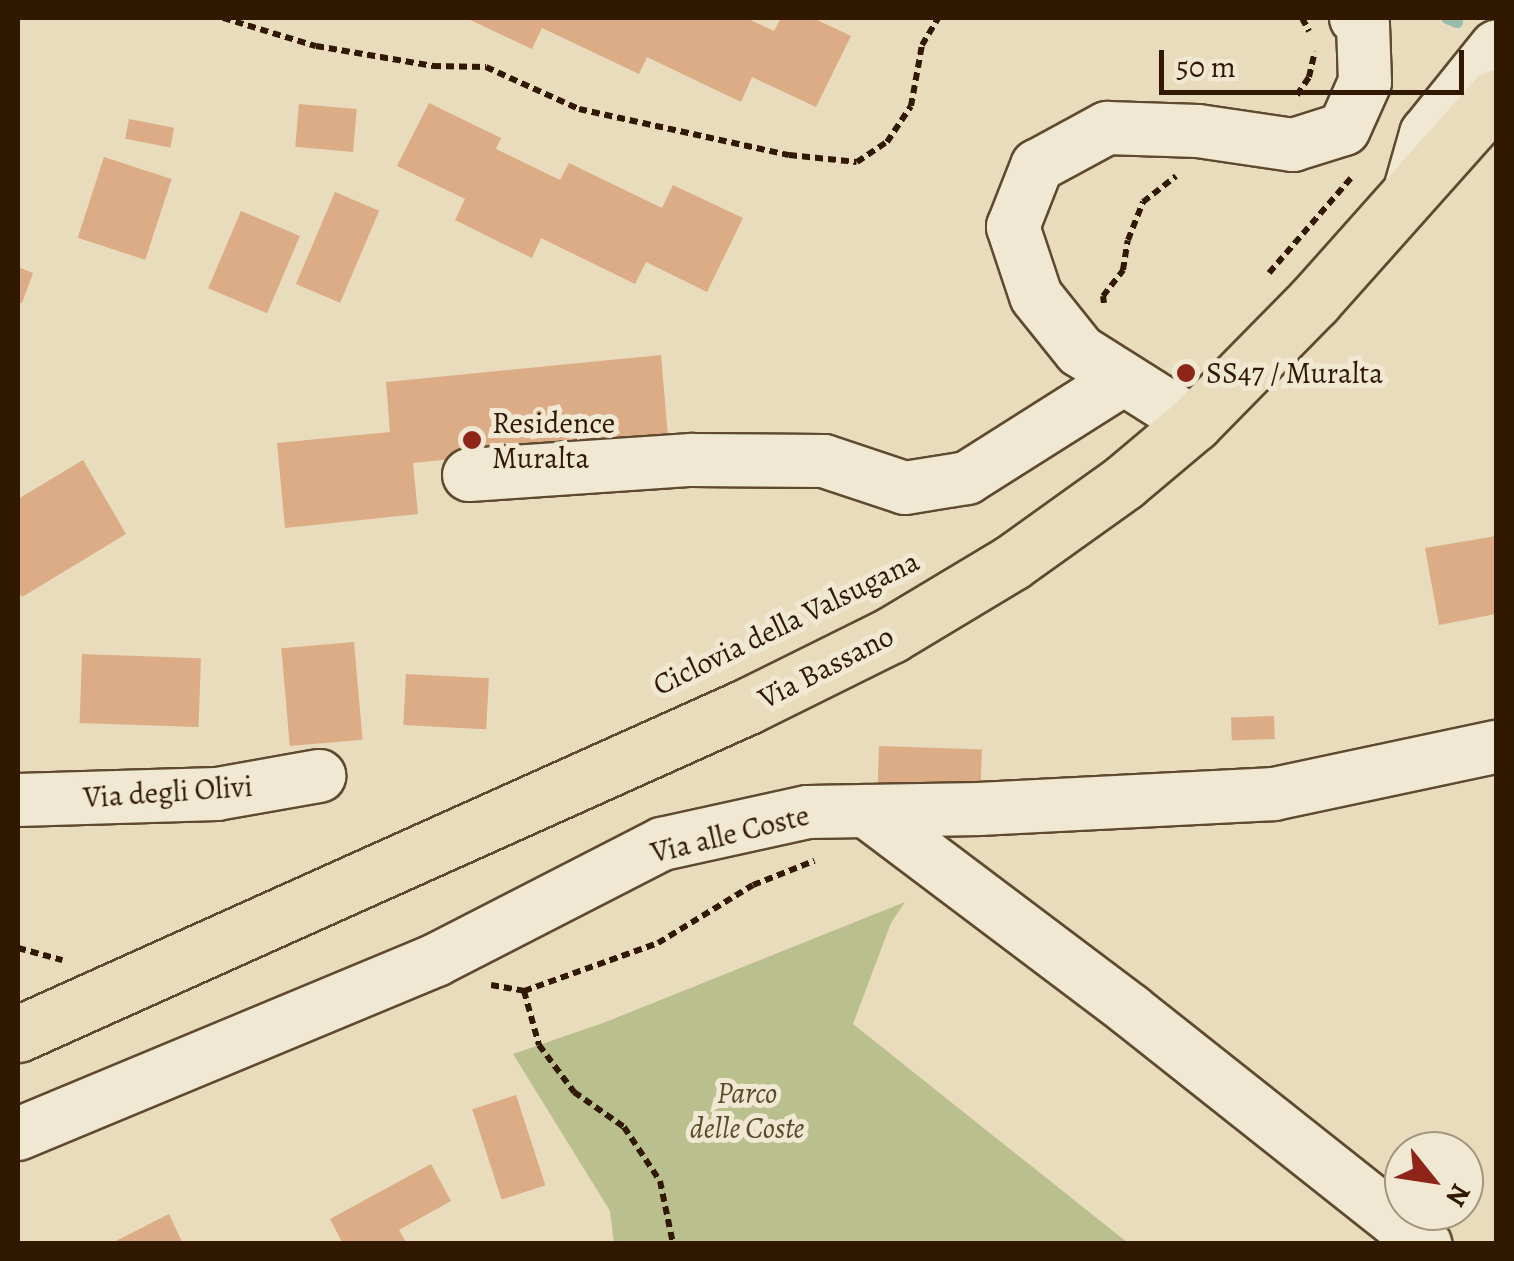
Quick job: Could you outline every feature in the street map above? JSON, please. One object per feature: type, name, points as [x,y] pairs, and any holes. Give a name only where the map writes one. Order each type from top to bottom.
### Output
[{"type":"main road","name":"Via Bassano","points":[[18,1034],[748,706],[891,635],[1011,563],[1124,482],[1194,422],[1408,197],[1496,97]]},
{"type":"street","points":[[1194,422],[1080,351],[1036,296],[1013,228],[1037,166],[1107,128],[1198,131],[1293,145],[1344,129],[1365,82],[1364,26],[1356,18]]},
{"type":"street","points":[[1408,197],[1426,134],[1496,47]]},
{"type":"street","points":[[469,475],[690,460],[824,461],[905,488],[967,478],[1122,380]]},
{"type":"street","name":"Via alle Coste","points":[[18,1134],[436,960],[662,844],[808,812],[1274,794],[1496,747]]},
{"type":"street","name":"Via degli Olivi","points":[[18,800],[217,794],[319,776]]},
{"type":"street","points":[[866,811],[1130,1010],[1425,1244]]},
{"type":"path","points":[[223,18],[316,46],[433,66],[486,67],[579,109],[789,155],[857,162],[887,142],[911,106],[922,46],[938,18]]},
{"type":"path","points":[[1267,276],[1362,165]]},
{"type":"path","points":[[436,960],[494,986],[524,991],[658,943],[752,885],[843,850],[866,811]]},
{"type":"path","points":[[18,948],[67,961]]},
{"type":"path","points":[[524,991],[539,1045],[574,1092],[624,1127],[660,1181],[673,1244]]},
{"type":"green space","name":"Parco delle Coste","points":[[905,902],[891,923],[853,1024],[1128,1243],[614,1243],[610,1211],[513,1054],[603,1023]]},
{"type":"building","points":[[466,18],[746,18],[774,31],[781,18],[813,18],[851,36],[816,107],[752,77],[741,102],[647,57],[639,74],[542,28],[532,49]]},
{"type":"building","points":[[429,103],[501,138],[496,149],[560,180],[569,163],[662,208],[673,185],[743,218],[707,292],[646,262],[635,284],[541,238],[532,258],[455,220],[465,199],[397,166]]},
{"type":"building","points":[[299,104],[357,109],[353,152],[295,147]]},
{"type":"building","points":[[129,119],[174,128],[170,147],[125,139]]},
{"type":"building","points":[[104,157],[172,179],[145,260],[78,238]]},
{"type":"building","points":[[335,192],[379,211],[340,303],[296,284]]},
{"type":"building","points":[[241,211],[300,236],[267,313],[208,288]]},
{"type":"building","points":[[18,267],[33,273],[22,303],[18,302]]},
{"type":"building","name":"Residence Muralta","points":[[661,355],[668,437],[413,463],[418,514],[285,528],[277,443],[390,432],[386,382]]},
{"type":"building","points":[[83,460],[126,534],[22,597],[18,590],[18,499]]},
{"type":"building","points":[[1496,536],[1496,614],[1439,625],[1425,548]]},
{"type":"building","points":[[354,642],[363,740],[290,746],[281,648]]},
{"type":"building","points":[[82,654],[201,658],[199,727],[80,723]]},
{"type":"building","points":[[406,674],[489,678],[486,729],[403,725]]},
{"type":"building","points":[[1274,716],[1275,739],[1232,740],[1231,718]]},
{"type":"building","points":[[879,746],[982,750],[980,796],[877,792]]},
{"type":"building","points":[[516,1095],[545,1185],[502,1200],[472,1109]]},
{"type":"building","points":[[431,1164],[451,1201],[399,1230],[407,1244],[343,1244],[330,1219]]},
{"type":"building","points":[[169,1214],[183,1244],[110,1244]]},
{"type":"waterway","points":[[1447,18],[1457,22]]},
{"type":"place","name":"SS47 / Muralta","points":[[1186,373]]},
{"type":"place","name":"Residence Muralta","points":[[472,440]]}]
